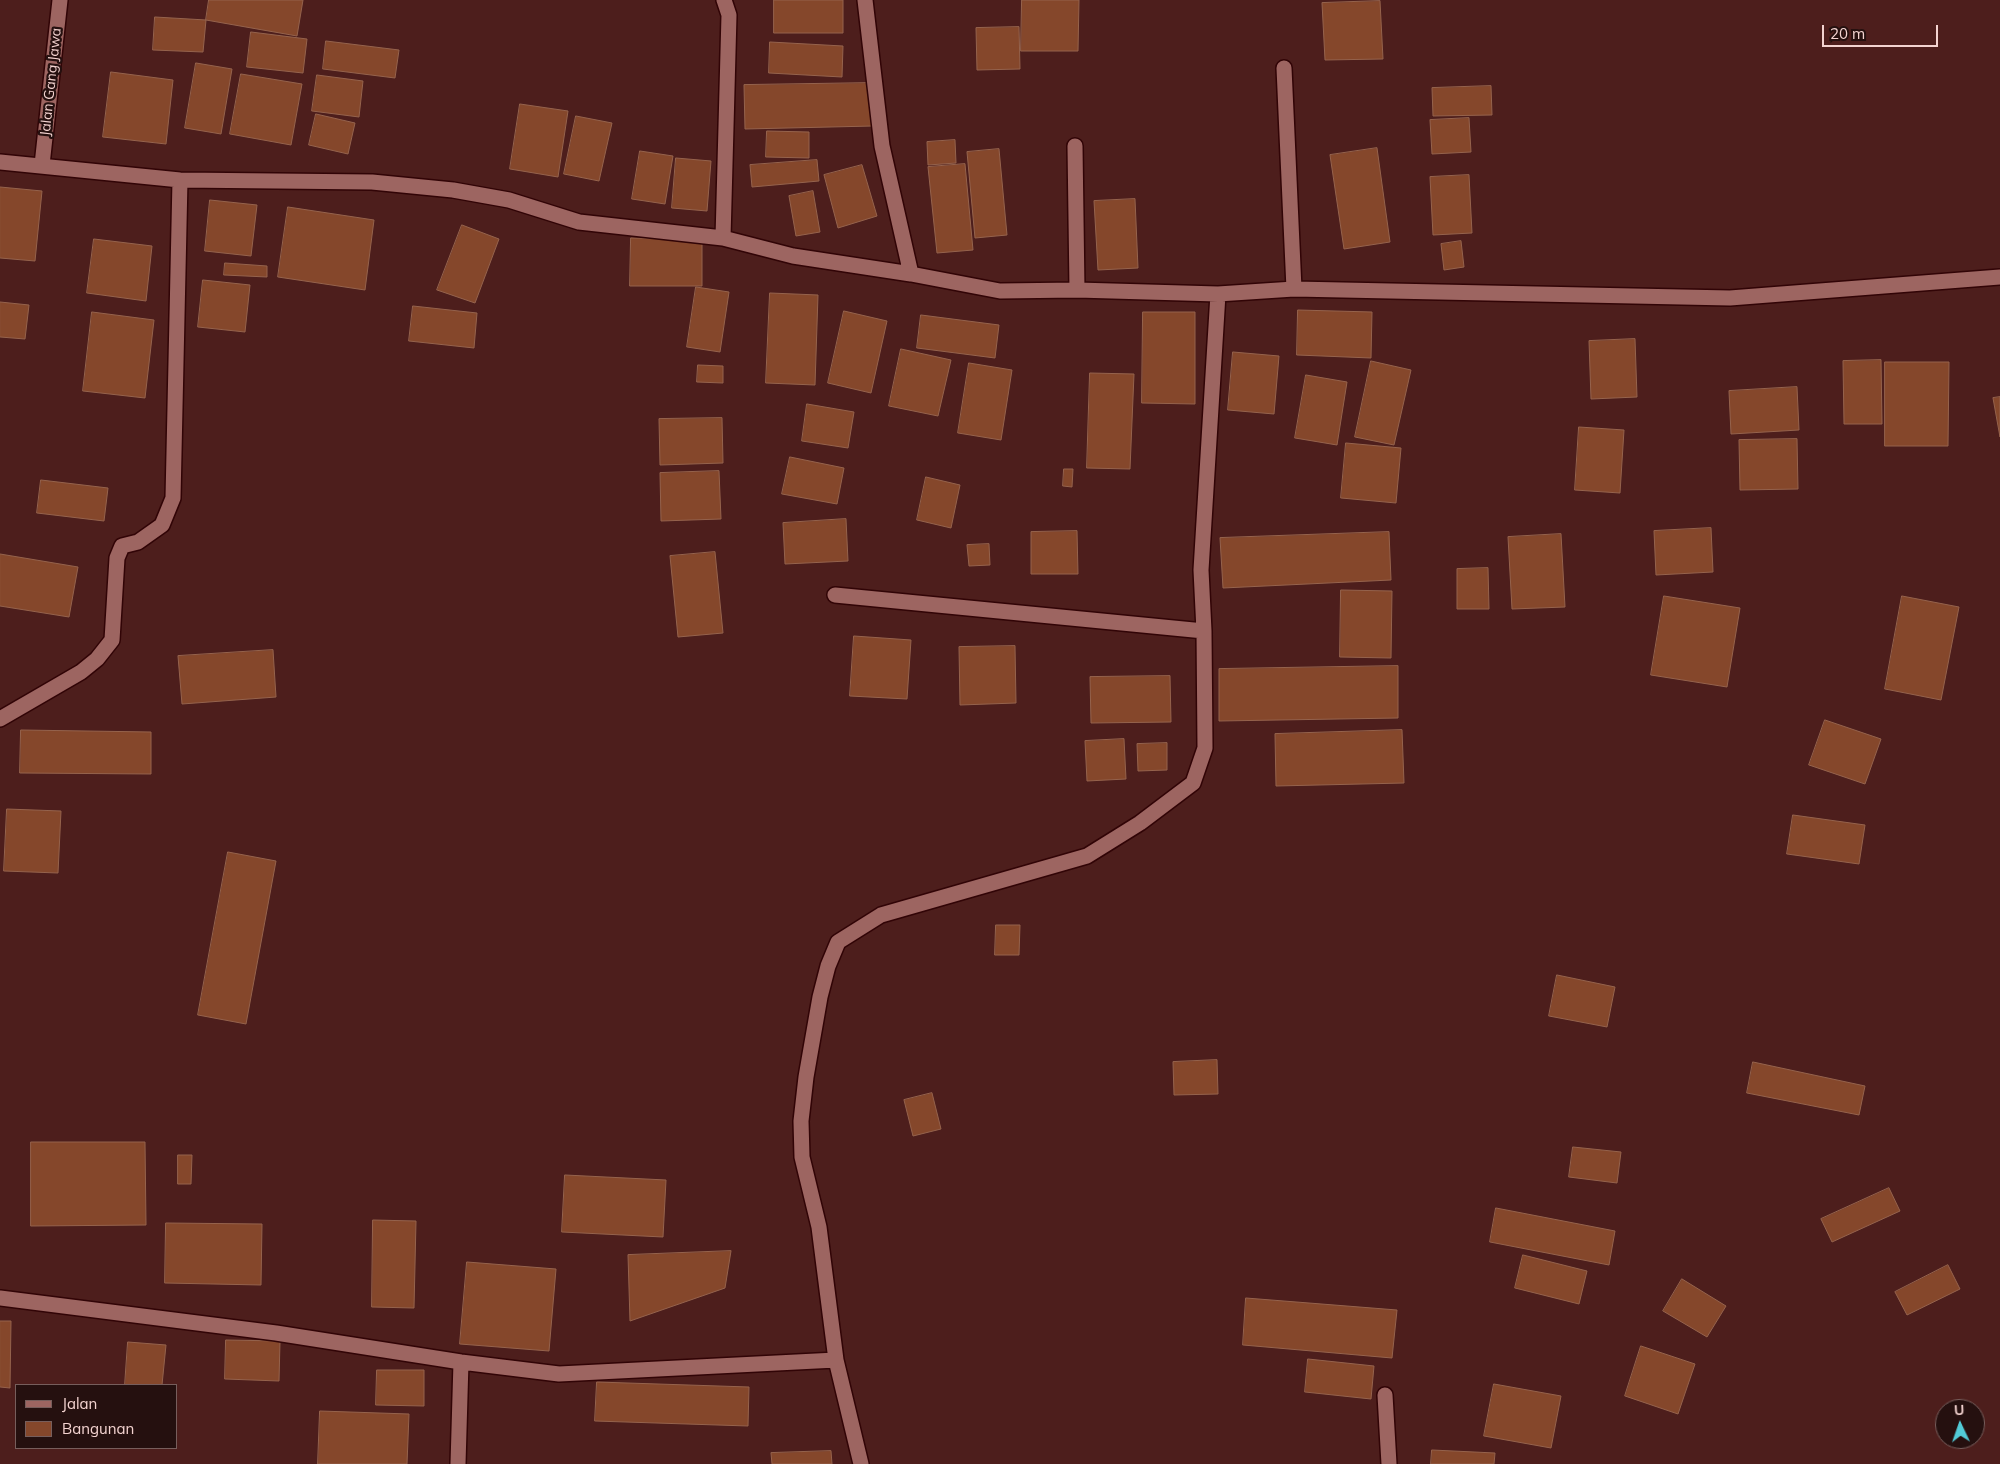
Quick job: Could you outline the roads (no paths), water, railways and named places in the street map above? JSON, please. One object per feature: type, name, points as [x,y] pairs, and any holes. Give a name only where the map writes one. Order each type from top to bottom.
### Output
[{"type":"street","name":"Jalan Gang Jawa","points":[[42,165],[60,0]]},
{"type":"street","points":[[723,238],[729,15],[724,0]]},
{"type":"street","points":[[865,0],[882,146],[911,274]]},
{"type":"street","points":[[1284,68],[1294,289]]},
{"type":"street","points":[[1075,146],[1077,290]]},
{"type":"street","points":[[0,162],[180,180],[372,182],[444,189],[509,200],[579,222],[723,238],[793,256],[911,274],[1000,291],[1077,290],[1218,294],[1294,289],[1730,298],[2000,277]]},
{"type":"street","points":[[0,719],[81,672],[97,659],[112,640],[116,558],[122,546],[138,542],[162,525],[173,498],[180,180]]},
{"type":"street","points":[[861,1464],[836,1360],[819,1227],[802,1157],[800,1121],[820,997],[828,966],[838,942],[881,915],[1087,856],[1140,823],[1193,783],[1206,748],[1201,570],[1218,294]]},
{"type":"street","points":[[835,595],[1204,631]]},
{"type":"street","points":[[0,1298],[276,1333],[461,1362],[559,1374],[836,1360]]},
{"type":"street","points":[[458,1464],[461,1362]]},
{"type":"street","points":[[1385,1395],[1389,1464]]}]
